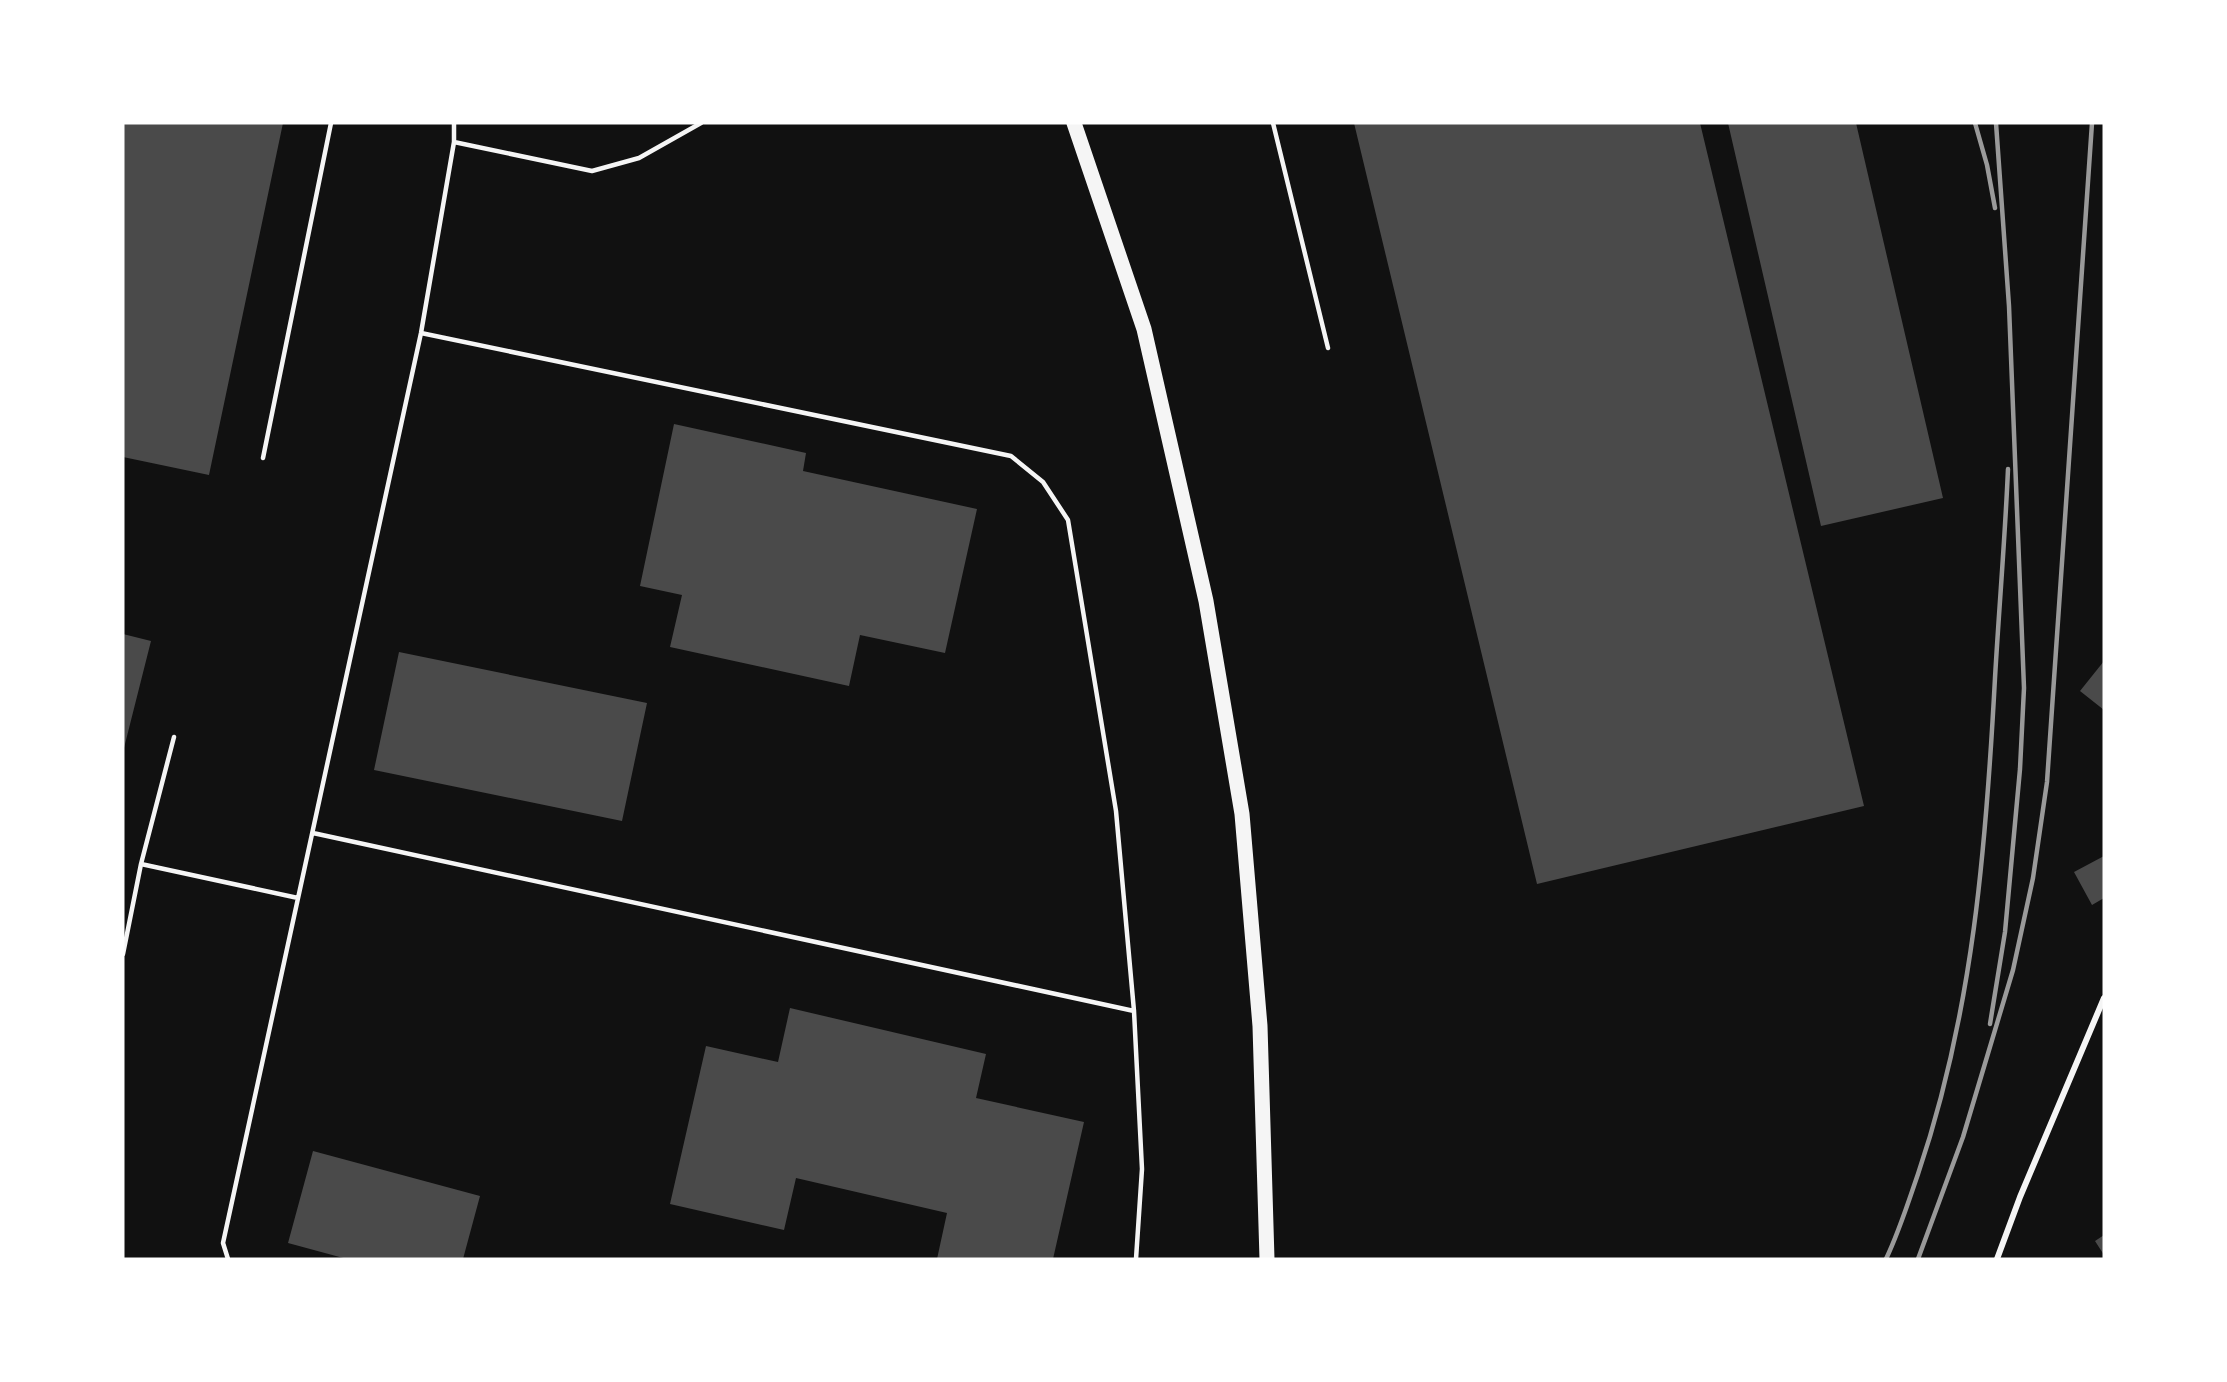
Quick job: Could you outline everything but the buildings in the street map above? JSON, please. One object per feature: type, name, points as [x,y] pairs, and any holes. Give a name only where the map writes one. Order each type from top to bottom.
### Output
[{"type":"main road","points":[[1074,123],[1144,329],[1206,601],[1242,814],[1260,1026],[1267,1259]]},
{"type":"street","points":[[1997,1259],[2028,1176],[2104,998]]},
{"type":"lane","points":[[263,458],[331,123]]},
{"type":"lane","points":[[228,1259],[223,1243],[421,333],[454,142],[454,123]]},
{"type":"lane","points":[[454,142],[592,171],[639,158],[701,123]]},
{"type":"lane","points":[[1273,123],[1329,348]]},
{"type":"lane","points":[[421,333],[1011,456],[1043,482],[1068,520],[1116,811],[1134,1011],[1142,1169],[1136,1259]]},
{"type":"lane","points":[[123,954],[141,864],[174,737]]},
{"type":"lane","points":[[313,833],[1134,1011]]},
{"type":"lane","points":[[141,864],[298,898]]},
{"type":"railway","points":[[1975,123],[1987,165],[1995,208]]},
{"type":"railway","points":[[1990,1024],[2005,932],[2020,769],[2024,688],[2009,306],[1996,123]]},
{"type":"railway","points":[[1918,1259],[1963,1137],[2013,970],[2033,878],[2047,782],[2092,123]]},
{"type":"railway","points":[[1886,1259],[1907,1207],[1937,1113],[1952,1052],[1974,929],[1987,804],[2008,469]]}]
